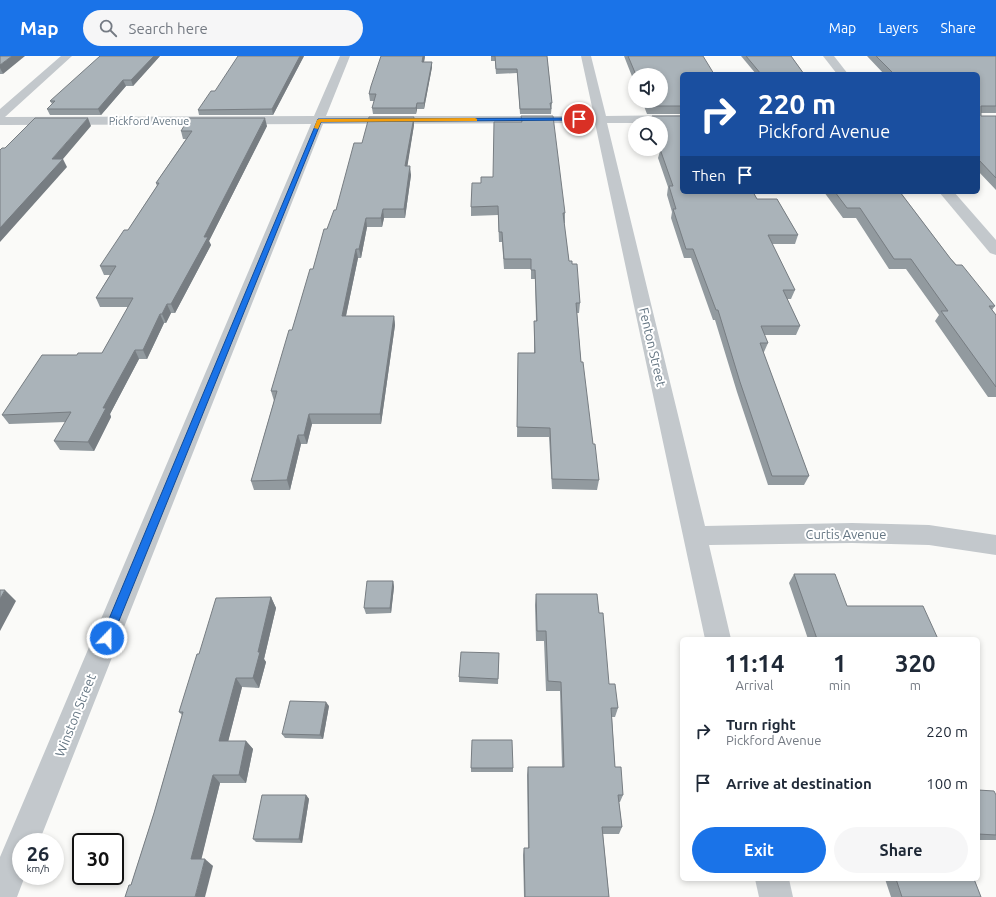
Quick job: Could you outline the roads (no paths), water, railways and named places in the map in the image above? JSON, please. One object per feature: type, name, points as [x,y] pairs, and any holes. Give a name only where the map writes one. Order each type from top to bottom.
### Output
[{"type":"street","points":[[0,115],[68,56]]},
{"type":"street","name":"Winston Street","points":[[27,833],[345,56]]},
{"type":"street","name":"Fenton Street","points":[[586,56],[689,504],[694,536],[718,637]]},
{"type":"street","points":[[828,56],[841,72]]},
{"type":"street","name":"Pickford Avenue","points":[[0,121],[680,119]]},
{"type":"street","points":[[948,194],[996,250]]},
{"type":"street","name":"Curtis Avenue","points":[[694,536],[852,533],[929,535],[996,545]]},
{"type":"street","points":[[0,897],[12,868]]},
{"type":"street","points":[[772,881],[776,897]]}]
